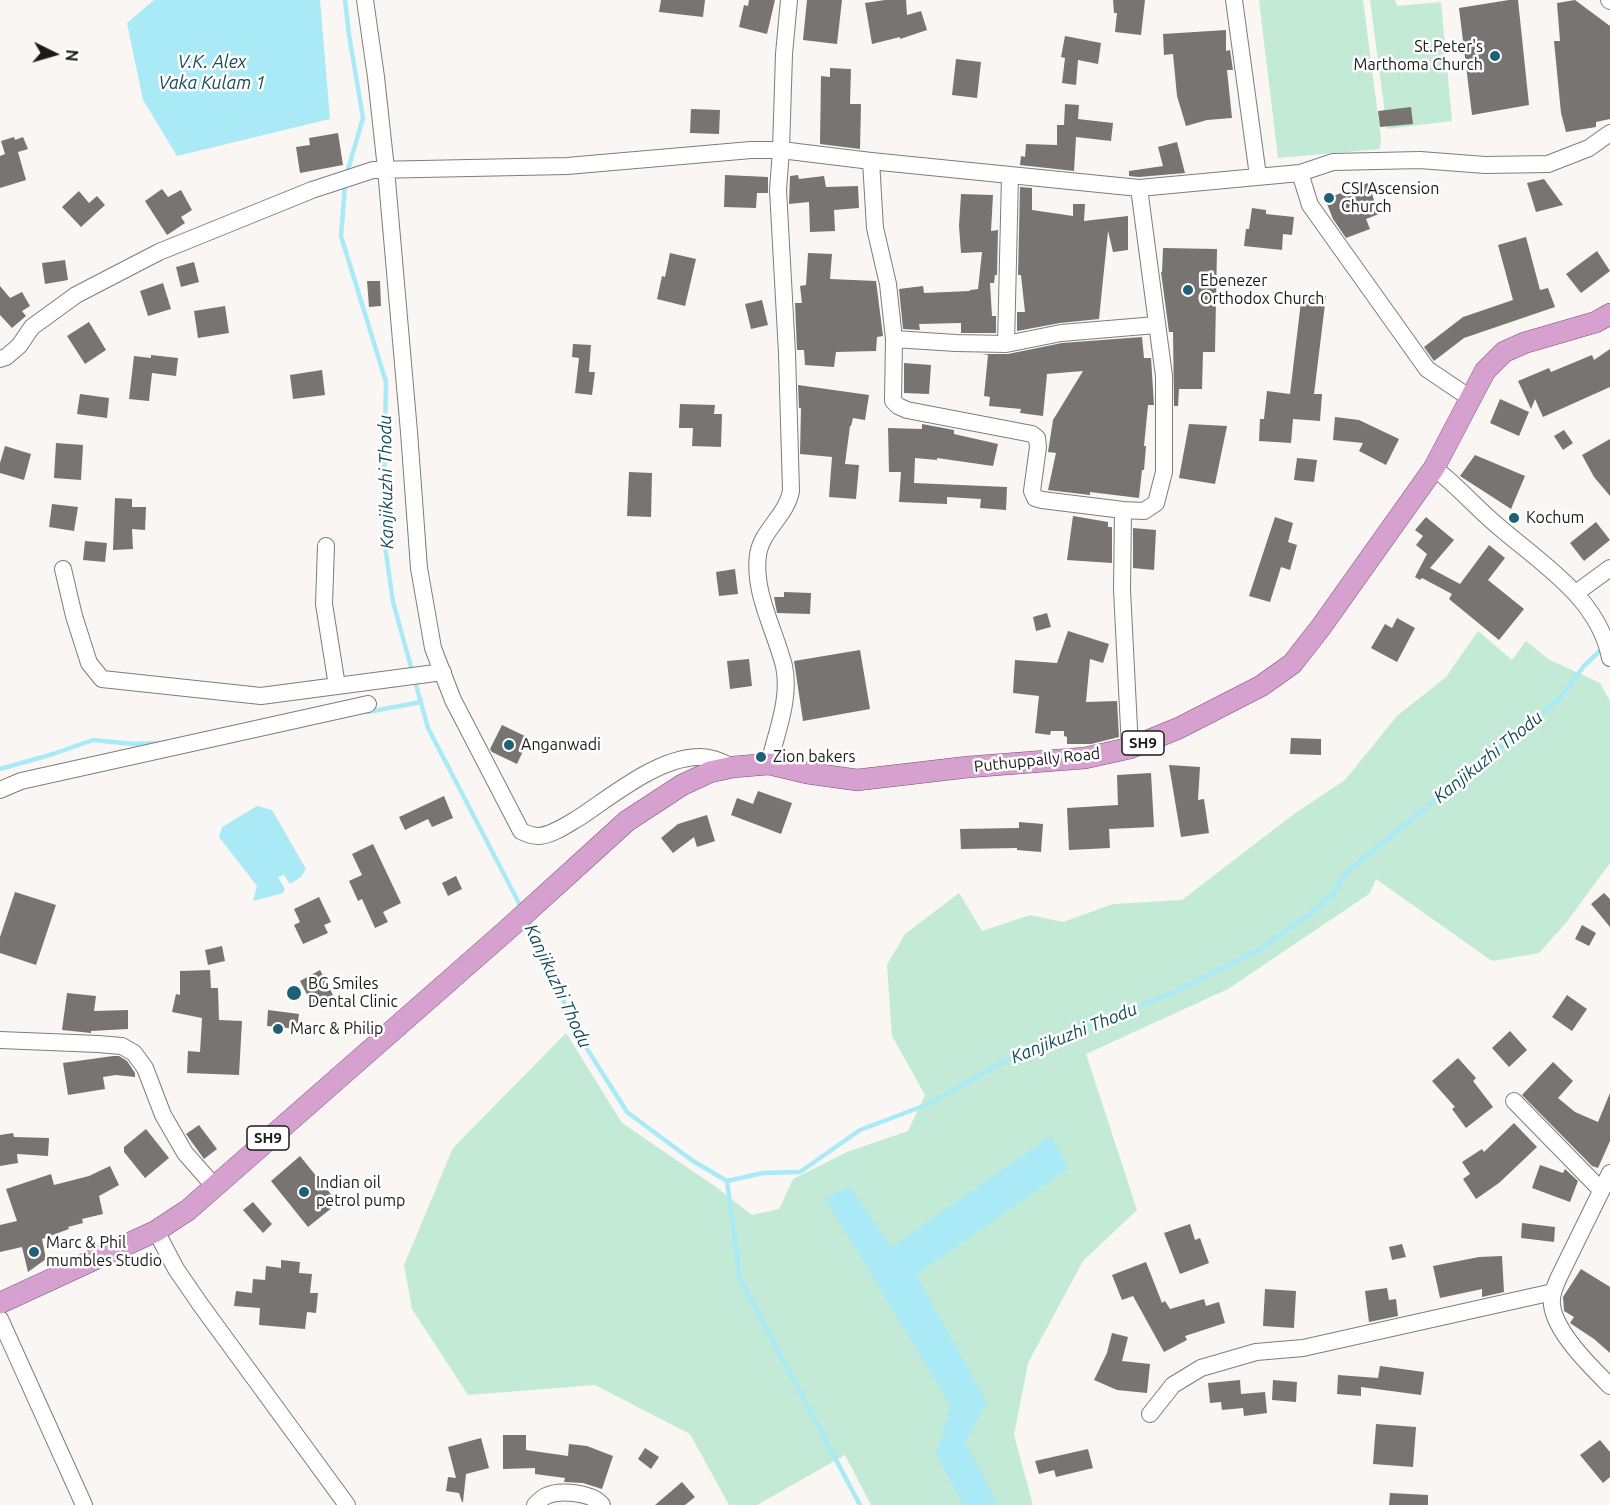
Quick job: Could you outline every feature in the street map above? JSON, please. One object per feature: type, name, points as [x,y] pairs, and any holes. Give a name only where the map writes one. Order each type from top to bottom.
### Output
[{"type":"main road","name":"Puthuppally Road","points":[[214,1186],[507,930],[627,821],[682,785],[710,772],[733,767],[769,764],[807,773],[857,780],[968,767],[1085,758],[1130,748],[1179,728],[1261,686],[1292,664],[1321,627],[1434,468],[1485,371],[1504,352],[1524,343],[1596,322],[1610,314]]},
{"type":"main road","name":"SH9","points":[[0,1303],[156,1231],[188,1209],[214,1186]]},
{"type":"street","points":[[365,0],[376,77],[379,169],[409,432],[419,568],[433,648],[470,736],[521,831],[529,835],[539,836],[567,825],[645,775],[669,763],[698,757],[716,759],[733,767]]},
{"type":"street","points":[[769,764],[783,708],[785,675],[762,596],[758,556],[760,545],[790,499],[792,477],[778,190],[784,54],[789,0]]},
{"type":"street","points":[[1234,0],[1258,176]]},
{"type":"street","points":[[0,359],[19,346],[32,327],[76,295],[159,252],[312,190],[379,169],[567,166],[751,150],[781,150],[1139,188],[1300,173],[1333,162],[1420,160],[1485,165],[1548,164],[1589,148],[1610,133]]},
{"type":"street","points":[[871,161],[875,228],[888,284],[894,339],[893,401],[897,406],[928,415],[1032,434],[1037,438],[1038,443],[1032,491],[1035,498],[1042,501],[1144,511],[1156,504],[1164,472],[1164,376],[1139,188]]},
{"type":"street","points":[[1300,173],[1310,205],[1427,369],[1470,398]]},
{"type":"street","points":[[1006,344],[1010,176]]},
{"type":"street","points":[[894,339],[1006,344],[1061,333],[1156,325]]},
{"type":"street","points":[[1434,468],[1456,485],[1497,526],[1536,556],[1576,593],[1592,614],[1607,643],[1610,658]]},
{"type":"street","points":[[1123,510],[1123,601],[1130,748]]},
{"type":"street","points":[[326,546],[324,604],[337,686]]},
{"type":"street","points":[[1576,593],[1610,568]]},
{"type":"street","points":[[63,569],[88,663],[102,679],[261,696],[442,672]]},
{"type":"street","points":[[0,790],[21,781],[368,705]]},
{"type":"street","points":[[0,1040],[122,1046],[134,1053],[145,1068],[163,1115],[185,1153],[214,1186]]},
{"type":"street","points":[[1514,1101],[1600,1190]]},
{"type":"street","points":[[1610,1173],[1552,1292],[1552,1306],[1560,1326],[1580,1353],[1610,1386]]},
{"type":"street","points":[[156,1231],[176,1269],[200,1304],[347,1505]]},
{"type":"street","points":[[1150,1414],[1173,1385],[1201,1368],[1256,1352],[1303,1348],[1552,1292]]},
{"type":"street","points":[[0,1318],[84,1505]]},
{"type":"street","points":[[535,1505],[548,1494],[578,1493],[598,1500],[602,1505]]},
{"type":"green space","points":[[1259,0],[1363,0],[1381,139],[1380,149],[1278,158]]},
{"type":"green space","points":[[1370,0],[1395,0],[1397,6],[1441,2],[1452,121],[1387,129]]},
{"type":"green space","points":[[1478,631],[1512,660],[1526,641],[1548,659],[1600,683],[1610,701],[1610,863],[1566,923],[1539,953],[1492,961],[1376,879],[1369,894],[1228,989],[1086,1054],[1137,1210],[1083,1261],[1028,1363],[1014,1435],[1033,1505],[871,1505],[845,1455],[757,1505],[729,1505],[690,1434],[595,1385],[468,1395],[412,1309],[404,1265],[453,1148],[566,1033],[622,1123],[716,1187],[752,1215],[779,1209],[793,1179],[847,1152],[908,1131],[925,1095],[892,1036],[887,965],[905,934],[959,893],[982,931],[1030,915],[1063,922],[1113,904],[1182,900],[1294,814],[1345,780],[1397,716],[1446,677]]},
{"type":"water","name":"V.K. Alex Vaka Kulam 1","points":[[154,0],[320,0],[330,119],[177,156],[143,100],[127,23]]},
{"type":"water","points":[[257,806],[272,810],[306,869],[301,877],[290,884],[284,875],[278,877],[285,889],[283,893],[253,901],[257,886],[219,837],[222,827]]},
{"type":"water","points":[[1051,1136],[1069,1168],[916,1275],[987,1403],[965,1442],[998,1505],[963,1505],[936,1454],[951,1406],[825,1198],[850,1187],[891,1247]]},
{"type":"building","points":[[661,0],[705,0],[703,17],[659,12]]},
{"type":"building","points":[[749,0],[775,0],[767,34],[739,27],[744,5],[748,6]]},
{"type":"building","points":[[807,0],[842,0],[837,44],[803,40]]},
{"type":"building","points":[[906,0],[907,15],[921,11],[927,30],[900,39],[900,37],[872,44],[865,3]]},
{"type":"building","points":[[1113,0],[1145,0],[1141,35],[1115,32],[1117,13],[1114,13]]},
{"type":"building","name":"St.Peter's Marthoma Church","points":[[1518,0],[1529,105],[1472,115],[1459,8]]},
{"type":"building","points":[[1575,0],[1610,26],[1610,119],[1596,122],[1596,127],[1566,132],[1561,113],[1554,41],[1560,41],[1557,3]]},
{"type":"building","points":[[1226,30],[1226,51],[1230,50],[1233,70],[1227,70],[1232,118],[1207,120],[1186,126],[1177,96],[1173,54],[1164,55],[1163,34]]},
{"type":"building","points":[[1065,36],[1101,43],[1098,64],[1078,60],[1076,85],[1062,83],[1065,58],[1061,57]]},
{"type":"building","points":[[956,59],[981,62],[977,98],[952,95]]},
{"type":"building","points":[[830,68],[851,69],[850,104],[861,104],[860,149],[820,144],[821,76],[830,77]]},
{"type":"building","points":[[1065,104],[1079,105],[1078,119],[1113,123],[1111,141],[1076,137],[1074,171],[1020,165],[1021,156],[1025,157],[1026,144],[1057,145],[1057,125],[1064,125]]},
{"type":"building","points":[[1411,107],[1413,124],[1380,127],[1378,111]]},
{"type":"building","points":[[691,109],[720,110],[719,134],[690,133]]},
{"type":"building","points":[[338,133],[343,165],[300,173],[296,147],[310,145],[309,138]]},
{"type":"building","points":[[14,137],[15,140],[23,137],[28,149],[18,152],[26,180],[0,188],[0,156],[5,154],[1,141]]},
{"type":"building","points":[[1177,142],[1185,173],[1129,176],[1129,171],[1163,166],[1158,147]]},
{"type":"building","points":[[725,175],[768,177],[768,193],[757,193],[756,208],[724,207]]},
{"type":"building","points":[[798,175],[799,179],[824,176],[826,187],[858,186],[859,208],[834,210],[835,231],[810,232],[809,202],[789,204],[790,176]]},
{"type":"building","points":[[1544,179],[1563,205],[1536,212],[1527,183]]},
{"type":"building","points":[[1368,183],[1379,214],[1366,219],[1370,229],[1346,238],[1333,219],[1325,199]]},
{"type":"building","points":[[1020,187],[1032,188],[1032,210],[1073,216],[1073,204],[1085,204],[1084,221],[1128,216],[1128,250],[1113,252],[1108,231],[1099,319],[1017,331],[1017,312],[1025,312],[1021,275],[1018,275]]},
{"type":"building","points":[[162,189],[168,197],[181,190],[192,210],[181,217],[185,223],[167,235],[145,201]]},
{"type":"building","points":[[79,191],[89,203],[97,196],[105,205],[81,227],[62,207]]},
{"type":"building","points":[[961,194],[993,195],[991,231],[998,230],[997,275],[995,275],[994,283],[990,283],[992,316],[996,316],[996,333],[961,333],[961,323],[919,324],[920,330],[903,329],[899,289],[923,286],[924,293],[978,289],[982,252],[961,253],[959,226]]},
{"type":"building","points":[[1252,208],[1266,210],[1266,214],[1294,217],[1292,235],[1283,234],[1282,250],[1244,246]]},
{"type":"building","points":[[1526,237],[1540,290],[1548,288],[1555,307],[1464,338],[1434,361],[1424,347],[1463,317],[1513,300],[1498,245]]},
{"type":"building","points":[[1163,248],[1217,249],[1215,352],[1203,352],[1202,389],[1179,389],[1178,406],[1174,406],[1173,332],[1169,332],[1161,272]]},
{"type":"building","points":[[1597,251],[1610,271],[1581,293],[1566,274]]},
{"type":"building","points":[[670,253],[696,259],[685,306],[657,299]]},
{"type":"building","points":[[808,253],[832,254],[830,279],[876,281],[883,336],[877,337],[876,351],[836,352],[834,367],[805,365],[804,350],[797,350],[795,303],[802,303],[800,286],[806,285]]},
{"type":"building","points":[[65,260],[68,280],[45,284],[42,263]]},
{"type":"building","points":[[194,262],[199,282],[181,287],[176,267]]},
{"type":"building","points":[[367,281],[380,281],[381,306],[369,307]]},
{"type":"building","points":[[163,283],[171,309],[148,316],[140,291]]},
{"type":"building","points":[[0,286],[10,298],[22,292],[30,306],[22,311],[26,316],[12,328],[0,315]]},
{"type":"building","points":[[1302,293],[1326,296],[1314,394],[1322,394],[1320,421],[1293,419],[1291,443],[1259,441],[1260,419],[1264,419],[1267,391],[1290,394]]},
{"type":"building","points":[[762,300],[768,325],[751,329],[745,304]]},
{"type":"building","points":[[225,306],[229,333],[198,338],[194,311]]},
{"type":"building","points":[[89,322],[106,350],[85,364],[67,336]]},
{"type":"building","points":[[1142,337],[1144,358],[1151,358],[1154,405],[1148,405],[1144,470],[1142,470],[1139,498],[1048,490],[1056,453],[1048,452],[1053,420],[1083,371],[1047,374],[1043,416],[1020,413],[1021,409],[989,406],[990,397],[984,396],[988,355],[983,354],[1008,354],[1062,343]]},
{"type":"building","points":[[573,344],[591,345],[589,372],[595,372],[592,395],[575,393],[579,358],[572,357]]},
{"type":"building","points":[[1610,349],[1610,387],[1543,417],[1535,399],[1531,409],[1518,381],[1549,368],[1551,372],[1592,355],[1594,360]]},
{"type":"building","points":[[151,355],[178,358],[176,376],[152,373],[149,401],[129,399],[134,356],[151,358]]},
{"type":"building","points":[[904,363],[931,365],[929,394],[904,393]]},
{"type":"building","points":[[322,370],[325,395],[293,399],[290,375]]},
{"type":"building","points":[[798,385],[869,395],[865,420],[853,418],[850,426],[845,464],[859,465],[856,499],[829,497],[832,457],[800,454],[801,408],[799,408]]},
{"type":"building","points":[[80,394],[109,398],[107,418],[77,414]]},
{"type":"building","points":[[1500,399],[1529,412],[1519,436],[1490,423]]},
{"type":"building","points":[[680,404],[715,405],[714,414],[722,414],[721,447],[692,446],[693,428],[679,428]]},
{"type":"building","points":[[1335,417],[1359,420],[1399,439],[1386,465],[1359,451],[1363,443],[1333,440]]},
{"type":"building","points":[[922,424],[954,430],[954,434],[998,444],[993,466],[937,458],[937,460],[915,458],[914,483],[1007,487],[1006,510],[980,508],[981,499],[947,497],[947,504],[899,502],[901,472],[889,472],[888,428],[922,429]]},
{"type":"building","points":[[1189,424],[1227,426],[1215,484],[1179,478]]},
{"type":"building","points":[[1564,430],[1573,443],[1563,450],[1554,436]]},
{"type":"building","points":[[1610,439],[1610,496],[1594,477],[1582,455]]},
{"type":"building","points":[[56,443],[83,445],[81,480],[54,478]]},
{"type":"building","points":[[5,446],[31,454],[24,480],[0,473],[0,463]]},
{"type":"building","points":[[1475,455],[1525,476],[1511,509],[1460,476]]},
{"type":"building","points":[[1297,458],[1317,460],[1314,482],[1294,480]]},
{"type":"building","points":[[629,472],[652,473],[651,517],[627,516]]},
{"type":"building","points":[[115,498],[132,499],[132,507],[146,507],[145,530],[132,529],[133,549],[113,550]]},
{"type":"building","points":[[52,504],[78,507],[74,531],[49,527]]},
{"type":"building","points":[[1073,516],[1108,522],[1108,527],[1112,527],[1112,563],[1067,560]]},
{"type":"building","points":[[1275,517],[1293,523],[1288,542],[1297,545],[1290,570],[1281,567],[1270,602],[1249,596]]},
{"type":"building","points":[[1426,517],[1454,540],[1430,568],[1460,584],[1489,545],[1505,558],[1488,580],[1524,609],[1499,640],[1449,599],[1452,594],[1422,578],[1420,580],[1415,577],[1427,554],[1416,545],[1423,536],[1415,530]]},
{"type":"building","points":[[1596,522],[1610,540],[1584,561],[1570,543]]},
{"type":"building","points":[[1133,528],[1156,530],[1154,570],[1133,568]]},
{"type":"building","points":[[85,541],[107,543],[105,562],[83,560]]},
{"type":"building","points":[[735,569],[738,594],[719,596],[716,572]]},
{"type":"building","points":[[784,592],[811,593],[810,614],[777,613],[774,597],[784,597]]},
{"type":"building","points":[[1047,613],[1051,627],[1036,631],[1033,617]]},
{"type":"building","points":[[1397,618],[1415,628],[1397,662],[1371,648],[1385,624],[1392,628]]},
{"type":"building","points":[[1068,631],[1109,644],[1103,663],[1090,659],[1086,702],[1117,701],[1119,737],[1091,744],[1067,744],[1064,731],[1051,731],[1050,735],[1035,733],[1039,696],[1013,693],[1015,660],[1057,663]]},
{"type":"building","points":[[860,650],[870,709],[803,721],[794,661]]},
{"type":"building","points":[[749,659],[752,686],[730,689],[727,661]]},
{"type":"building","name":"Anganwadi","points":[[502,725],[529,738],[517,764],[490,749]]},
{"type":"building","points":[[1291,738],[1321,739],[1321,755],[1290,754]]},
{"type":"building","points":[[1169,765],[1200,767],[1198,800],[1204,799],[1209,833],[1181,837]]},
{"type":"building","points":[[1151,773],[1154,827],[1109,829],[1110,848],[1069,850],[1067,808],[1118,805],[1117,775]]},
{"type":"building","points":[[758,791],[792,803],[781,834],[731,815],[737,798],[753,804]]},
{"type":"building","points":[[444,796],[453,818],[432,827],[428,819],[405,830],[399,817]]},
{"type":"building","points":[[707,815],[715,841],[697,847],[694,837],[673,853],[661,838],[678,824]]},
{"type":"building","points":[[1019,822],[1043,824],[1041,852],[1017,850],[1017,848],[961,849],[960,829],[1019,828]]},
{"type":"building","points":[[373,844],[401,903],[383,912],[388,922],[375,928],[362,899],[358,901],[349,881],[362,875],[352,854]]},
{"type":"building","points":[[456,876],[462,889],[448,896],[442,883]]},
{"type":"building","points":[[15,892],[56,905],[36,965],[0,953],[0,937]]},
{"type":"building","points":[[1604,893],[1610,899],[1610,927],[1591,904]]},
{"type":"building","points":[[319,897],[331,922],[324,925],[328,933],[303,944],[294,925],[300,922],[294,909]]},
{"type":"building","points":[[1582,925],[1596,933],[1589,946],[1575,939]]},
{"type":"building","points":[[222,946],[225,961],[208,965],[205,950]]},
{"type":"building","points":[[210,970],[211,988],[218,988],[219,1020],[242,1021],[239,1075],[187,1073],[188,1051],[200,1052],[202,1018],[172,1012],[176,994],[180,995],[180,971]]},
{"type":"building","points":[[320,970],[333,995],[313,1006],[300,981]]},
{"type":"building","points":[[67,993],[96,996],[94,1011],[128,1010],[128,1029],[91,1031],[91,1033],[62,1030]]},
{"type":"building","points":[[1567,995],[1587,1009],[1572,1031],[1552,1017]]},
{"type":"building","points":[[268,1010],[299,1014],[297,1029],[267,1026]]},
{"type":"building","points":[[1510,1031],[1527,1050],[1509,1067],[1492,1048]]},
{"type":"building","points":[[119,1056],[127,1061],[135,1077],[116,1075],[103,1077],[105,1089],[68,1095],[63,1063]]},
{"type":"building","points":[[1458,1058],[1476,1078],[1473,1081],[1493,1107],[1466,1128],[1452,1109],[1455,1107],[1432,1081]]},
{"type":"building","points":[[1553,1062],[1573,1081],[1558,1098],[1575,1112],[1598,1122],[1610,1093],[1610,1141],[1598,1168],[1592,1166],[1522,1095]]},
{"type":"building","points":[[1514,1123],[1537,1147],[1499,1183],[1476,1199],[1463,1179],[1470,1174],[1462,1162],[1482,1149],[1484,1152]]},
{"type":"building","points":[[199,1125],[217,1149],[204,1159],[186,1134]]},
{"type":"building","points":[[146,1129],[169,1158],[145,1178],[124,1152],[124,1147]]},
{"type":"building","points":[[13,1133],[14,1137],[49,1138],[48,1156],[17,1154],[18,1163],[0,1166],[0,1135]]},
{"type":"building","name":"Indian oil petrol pump","points":[[300,1156],[338,1203],[308,1227],[271,1181]]},
{"type":"building","points":[[1540,1165],[1563,1173],[1565,1169],[1578,1181],[1570,1202],[1532,1188]]},
{"type":"building","points":[[110,1166],[119,1185],[99,1196],[103,1214],[82,1219],[83,1223],[42,1239],[46,1259],[28,1272],[22,1247],[0,1252],[0,1225],[17,1221],[6,1189],[51,1174],[54,1185],[89,1176]]},
{"type":"building","points":[[253,1202],[272,1224],[263,1233],[243,1210]]},
{"type":"building","points":[[1522,1223],[1555,1227],[1554,1242],[1521,1238]]},
{"type":"building","points":[[1190,1224],[1195,1240],[1200,1238],[1209,1263],[1180,1274],[1164,1233]]},
{"type":"building","points":[[1402,1244],[1406,1257],[1392,1260],[1389,1247]]},
{"type":"building","points":[[1502,1256],[1504,1292],[1482,1297],[1482,1289],[1440,1298],[1433,1266],[1479,1257]]},
{"type":"building","points":[[281,1260],[300,1262],[299,1273],[312,1274],[310,1293],[318,1293],[316,1313],[307,1312],[305,1329],[259,1325],[260,1308],[234,1306],[236,1291],[252,1293],[253,1279],[265,1280],[266,1266],[281,1268]]},
{"type":"building","points":[[1146,1262],[1162,1303],[1165,1301],[1170,1309],[1204,1299],[1206,1306],[1219,1302],[1225,1323],[1185,1336],[1187,1340],[1164,1352],[1133,1296],[1122,1300],[1112,1275]]},
{"type":"building","points":[[1581,1269],[1610,1287],[1610,1353],[1570,1323],[1574,1317],[1564,1311],[1563,1297]]},
{"type":"building","points":[[1387,1288],[1389,1300],[1396,1299],[1398,1316],[1369,1322],[1365,1291]]},
{"type":"building","points":[[1265,1289],[1296,1291],[1294,1328],[1263,1326]]},
{"type":"building","points":[[1112,1333],[1128,1337],[1122,1361],[1150,1364],[1147,1393],[1117,1390],[1094,1380],[1107,1353]]},
{"type":"building","points":[[1380,1366],[1424,1372],[1421,1395],[1361,1387],[1361,1396],[1337,1394],[1338,1375],[1378,1378]]},
{"type":"building","points":[[1240,1380],[1241,1394],[1265,1392],[1267,1413],[1244,1416],[1243,1408],[1222,1410],[1221,1402],[1210,1403],[1208,1383]]},
{"type":"building","points":[[1273,1380],[1297,1382],[1296,1402],[1272,1400]]},
{"type":"building","points":[[1376,1424],[1416,1427],[1413,1467],[1373,1464]]},
{"type":"building","points":[[503,1435],[526,1435],[526,1450],[568,1456],[569,1444],[587,1446],[613,1456],[602,1489],[583,1483],[564,1482],[565,1478],[535,1474],[535,1468],[503,1469]]},
{"type":"building","points":[[481,1438],[489,1468],[466,1474],[462,1502],[459,1493],[446,1491],[448,1477],[456,1478],[448,1447]]},
{"type":"building","points":[[1600,1440],[1610,1452],[1610,1477],[1603,1483],[1580,1455]]},
{"type":"building","points":[[645,1448],[659,1457],[651,1469],[638,1459]]},
{"type":"building","points":[[1088,1449],[1093,1468],[1056,1477],[1054,1470],[1039,1474],[1035,1461]]},
{"type":"building","points":[[682,1482],[695,1497],[685,1505],[655,1505]]},
{"type":"building","points":[[1390,1493],[1428,1495],[1428,1505],[1389,1505]]},
{"type":"waterway","name":"Kanjikuzhi Thodu","points":[[345,0],[363,118],[347,173]]},
{"type":"waterway","name":"Kanjikuzhi Thodu","points":[[345,185],[341,236],[386,382],[383,532],[393,602],[428,728],[522,909]]},
{"type":"waterway","name":"Kanjikuzhi Thodu","points":[[527,919],[577,1033],[627,1112],[693,1161],[727,1181],[763,1173],[800,1172],[860,1130],[926,1105],[1031,1047],[1170,994],[1260,949],[1307,916],[1333,894],[1344,875],[1558,700],[1584,666],[1604,647]]},
{"type":"waterway","points":[[368,712],[421,702]]},
{"type":"waterway","points":[[0,769],[93,740],[133,744],[158,743]]},
{"type":"waterway","points":[[727,1181],[740,1279],[860,1505]]},
{"type":"place","name":"St.Peter's Marthoma Church","points":[[1495,56]]},
{"type":"place","name":"CSI Ascension Church","points":[[1329,198]]},
{"type":"place","name":"Ebenezer Orthodox Church","points":[[1188,290]]},
{"type":"place","name":"Kochum","points":[[1514,518]]},
{"type":"place","name":"Anganwadi","points":[[509,745]]},
{"type":"place","name":"Zion bakers","points":[[761,757]]},
{"type":"place","name":"BG Smiles Dental Clinic","points":[[294,993]]},
{"type":"place","name":"Marc & Philip","points":[[278,1029]]},
{"type":"place","name":"Indian oil petrol pump","points":[[304,1192]]},
{"type":"place","name":"Marc & Phil mumbles Studio","points":[[34,1252]]}]
